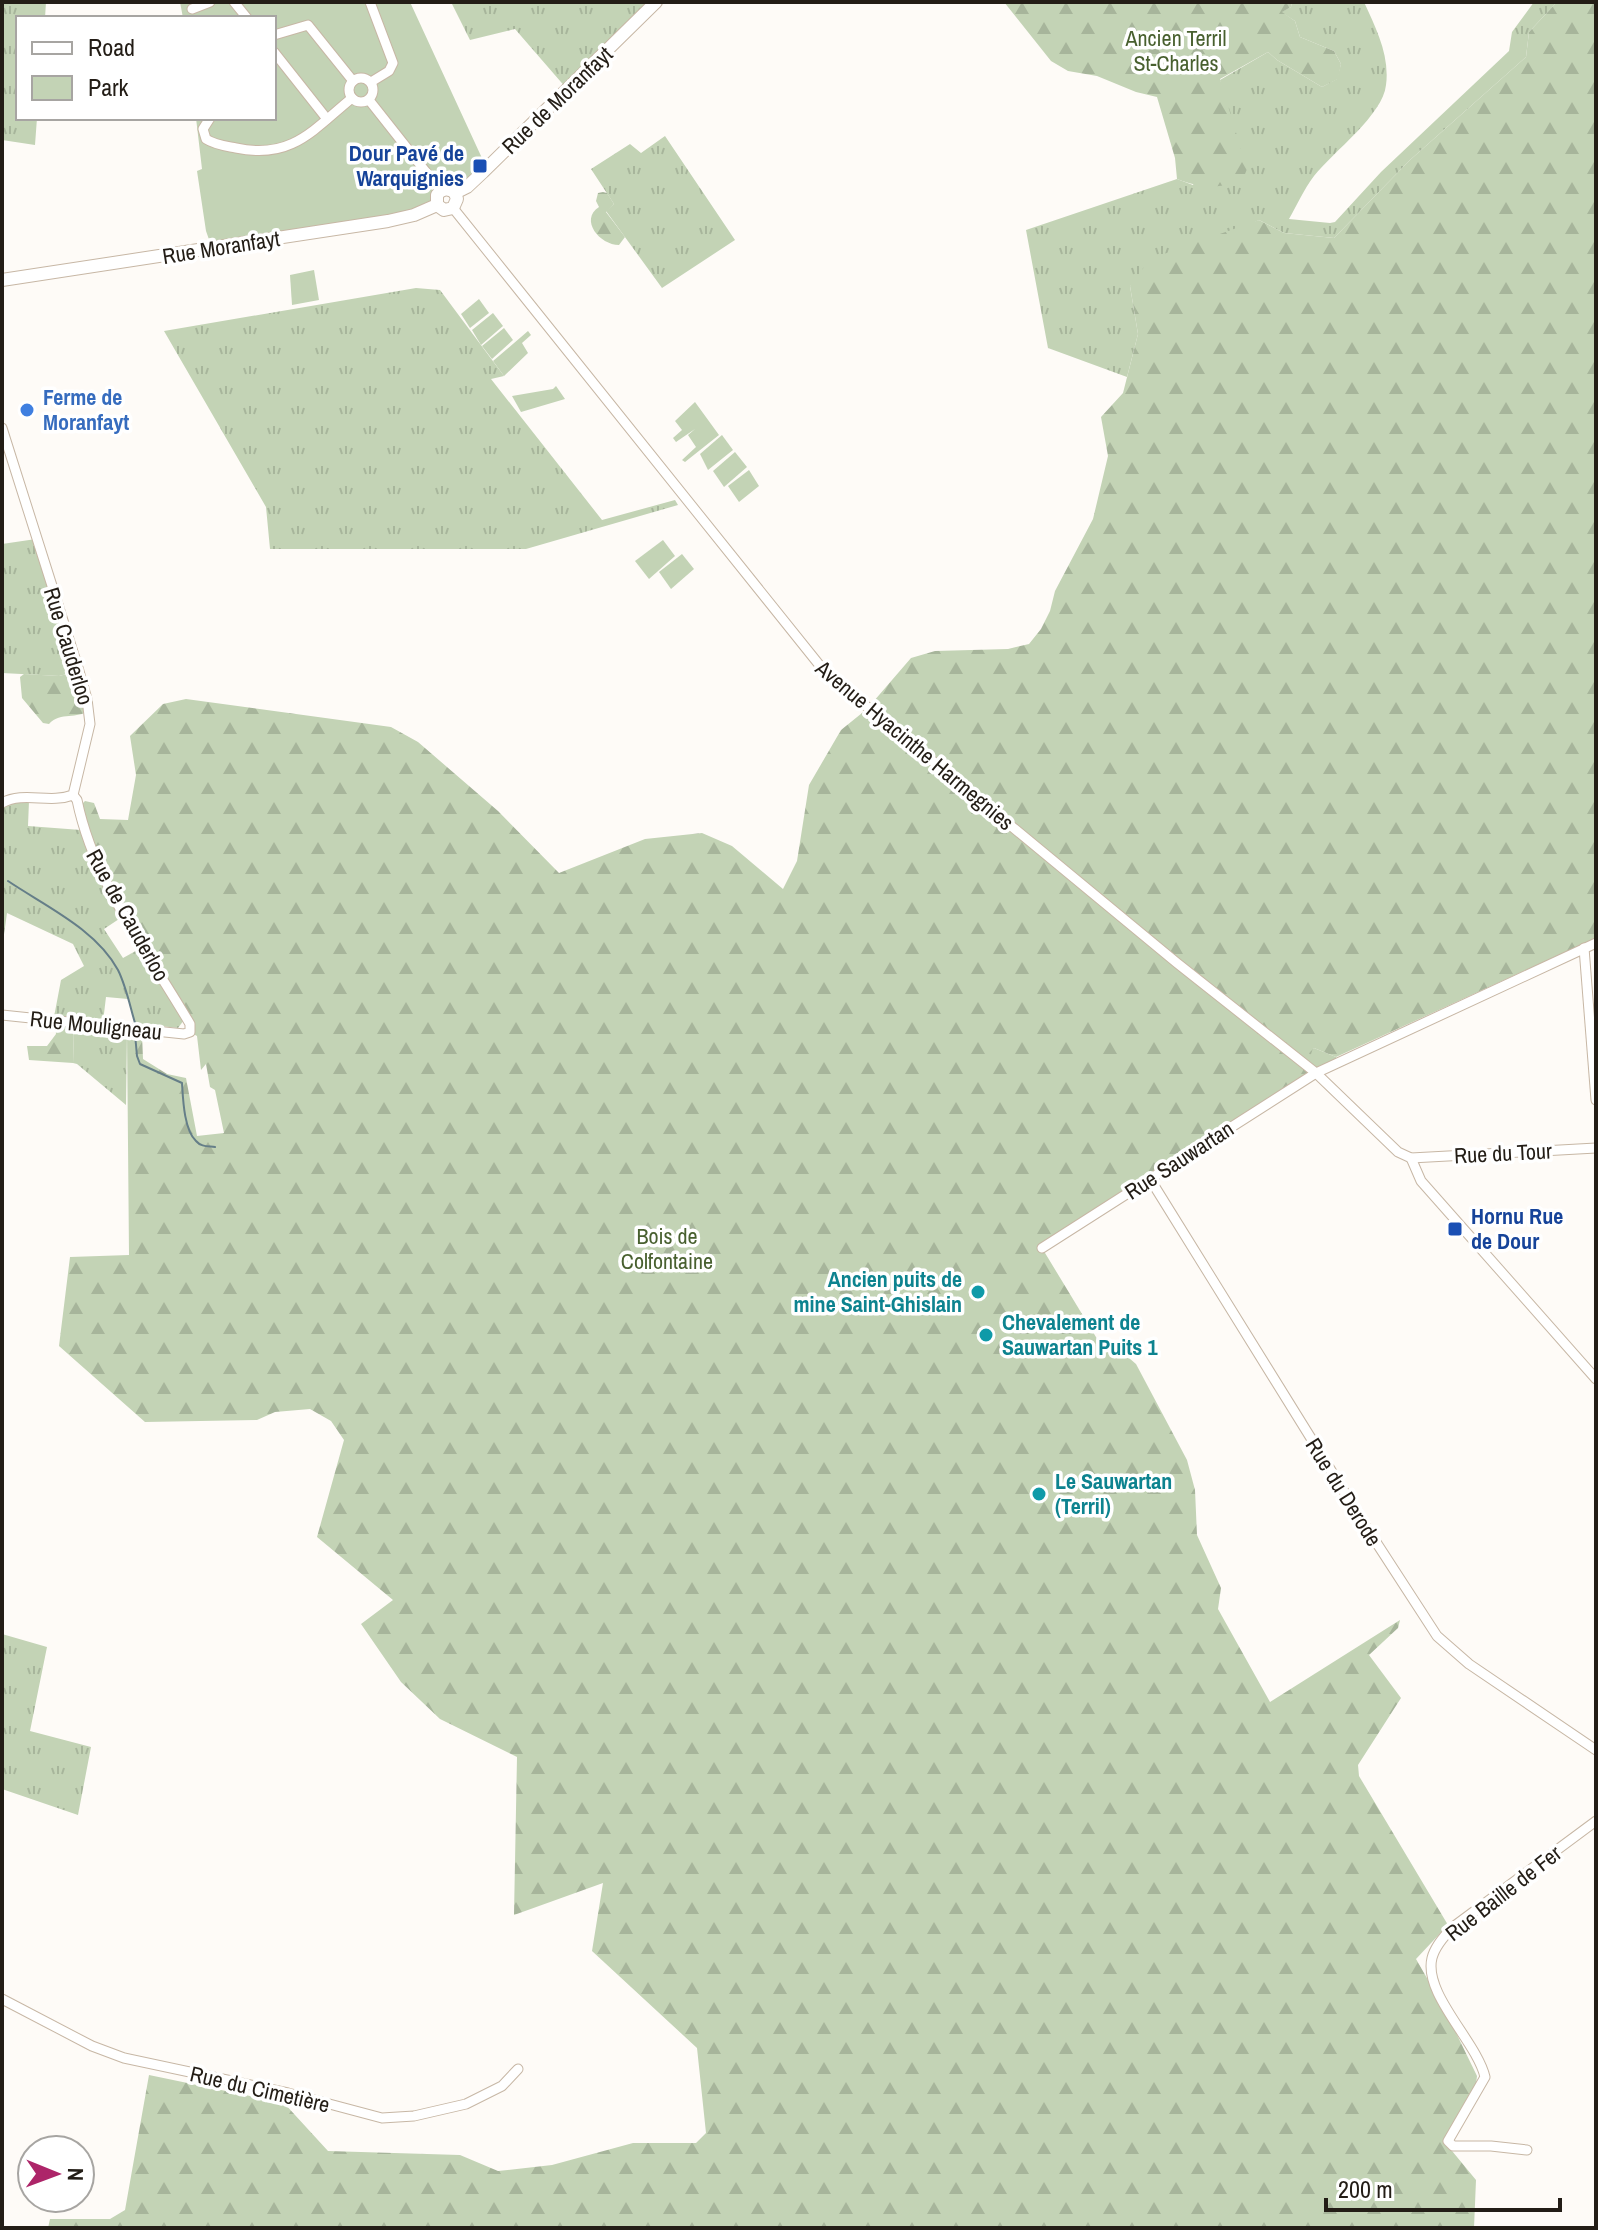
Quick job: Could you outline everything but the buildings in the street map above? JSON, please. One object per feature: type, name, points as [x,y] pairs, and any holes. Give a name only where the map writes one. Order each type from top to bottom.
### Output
[{"type":"main road","name":"Rue de Moranfayt","points":[[455,193],[483,172],[656,2]]},
{"type":"main road","points":[[449,189],[455,193],[457,203],[453,208],[444,210],[437,205],[436,198],[441,191],[449,189]]},
{"type":"main road","name":"Rue Moranfayt","points":[[2,280],[388,221],[437,205]]},
{"type":"street","points":[[192,9],[210,2]]},
{"type":"street","points":[[370,2],[393,63],[389,71],[371,82]]},
{"type":"street","points":[[276,34],[308,25],[353,81]]},
{"type":"street","points":[[276,55],[327,119]]},
{"type":"street","points":[[352,98],[349,87],[353,81],[362,77],[371,82]]},
{"type":"street","points":[[352,98],[362,102],[369,100],[373,93],[371,82]]},
{"type":"street","points":[[209,120],[203,129],[209,141],[252,151],[290,147],[352,98]]},
{"type":"street","points":[[369,100],[441,191]]},
{"type":"street","name":"Avenue Hyacinthe Harmegnies","points":[[453,208],[825,672],[1177,963],[1316,1073],[1398,1152],[1411,1158]]},
{"type":"street","name":"Rue Cauderloo","points":[[2,428],[87,699],[90,733],[73,795]]},
{"type":"street","points":[[2,803],[23,797],[57,799],[73,795]]},
{"type":"street","name":"Rue de Cauderloo","points":[[73,795],[92,853],[107,884],[190,1024],[190,1032]]},
{"type":"street","name":"Rue Sauwartan","points":[[1042,1248],[1316,1073],[1596,943]]},
{"type":"street","points":[[1584,948],[1596,1100]]},
{"type":"street","name":"Rue Mouligneau","points":[[2,1015],[184,1034],[190,1032]]},
{"type":"street","name":"Rue du Tour","points":[[1411,1158],[1596,1148]]},
{"type":"street","points":[[1411,1158],[1421,1181],[1596,1379]]},
{"type":"street","name":"Rue du Derode","points":[[1150,1179],[1437,1636],[1469,1664],[1596,1750]]},
{"type":"street","name":"Rue Baille de Fer","points":[[1527,2150],[1453,2146],[1448,2141],[1485,2077],[1435,1985],[1431,1966],[1434,1953],[1453,1927],[1596,1821]]},
{"type":"street","name":"Rue du Cimetière","points":[[2,1999],[109,2054],[288,2093],[382,2118],[414,2116],[466,2104],[502,2086],[518,2069]]},
{"type":"green space","points":[[2,2],[46,2],[45,16],[16,16],[16,120],[37,120],[35,145],[2,140]]},
{"type":"green space","points":[[180,2],[410,2],[487,169],[467,187],[447,187],[439,180],[432,185],[432,202],[422,210],[212,248],[206,231],[197,171],[202,169],[196,120],[276,120],[276,16],[183,16]]},
{"type":"green space","points":[[451,2],[656,2],[567,89],[515,29],[470,40]]},
{"type":"green space","name":"Ancien Terril St-Charles","points":[[1004,2],[1292,2],[1291,7],[1282,12],[1295,21],[1300,37],[1334,51],[1341,64],[1338,79],[1322,87],[1268,52],[1220,79],[1247,169],[1243,179],[1234,183],[1218,186],[1194,184],[1177,179],[1175,158],[1157,97],[1097,76],[1068,71],[1051,61]]},
{"type":"green space","points":[[1292,2],[1364,2],[1381,42],[1386,63],[1386,85],[1376,108],[1314,176],[1289,219],[1330,223],[1335,222],[1381,172],[1509,51],[1512,32],[1534,2],[1557,2],[1529,32],[1526,57],[1410,160],[1334,238],[1284,233],[1259,220],[1130,286],[1138,334],[1127,377],[1048,348],[1026,230],[1177,179],[1193,185],[1224,98],[1220,80],[1268,52],[1322,87],[1337,79],[1341,64],[1334,51],[1300,37],[1295,21],[1281,12],[1291,7]]},
{"type":"green space","name":"Bois de Colfontaine","points":[[1557,2],[1596,2],[1596,938],[1336,1057],[1314,1048],[1307,1055],[1297,1057],[1316,1073],[1042,1248],[1099,1342],[1114,1345],[1136,1364],[1187,1460],[1195,1490],[1197,1535],[1221,1588],[1218,1609],[1270,1702],[1400,1620],[1398,1628],[1369,1655],[1401,1698],[1358,1765],[1359,1776],[1448,1925],[1416,1959],[1477,2076],[1475,2093],[1443,2140],[1476,2180],[1474,2228],[48,2228],[50,2219],[110,2219],[125,2210],[149,2075],[284,2103],[328,2151],[460,2155],[498,2171],[552,2165],[633,2143],[696,2143],[706,2133],[697,2048],[592,1951],[603,1883],[514,1915],[517,1757],[440,1719],[401,1682],[361,1624],[393,1600],[317,1537],[344,1440],[331,1421],[310,1409],[275,1412],[257,1420],[145,1422],[59,1346],[70,1257],[129,1255],[127,1032],[142,1034],[143,1059],[167,1074],[186,1078],[197,1136],[224,1133],[206,1064],[201,1070],[197,1036],[190,1032],[106,884],[81,805],[85,801],[94,803],[100,819],[128,820],[136,775],[130,736],[163,704],[186,699],[391,727],[418,742],[498,811],[559,873],[645,839],[702,833],[732,846],[783,889],[797,861],[809,785],[841,730],[867,709],[911,658],[935,651],[1008,649],[1029,644],[1041,629],[1055,591],[1093,519],[1108,456],[1101,417],[1123,393],[1138,334],[1130,286],[1150,259],[1259,220],[1284,233],[1334,238],[1410,160],[1526,57],[1529,32]]},
{"type":"green space","points":[[665,136],[735,240],[662,288],[606,211],[614,204],[591,169],[630,144],[641,153]]},
{"type":"green space","points":[[603,192],[614,204],[606,212],[625,237],[619,245],[605,241],[592,225],[593,212],[599,207],[596,201],[598,193]]},
{"type":"green space","points":[[314,270],[319,300],[292,305],[290,275]]},
{"type":"green space","points":[[416,288],[440,290],[504,376],[491,379],[602,520],[675,500],[678,505],[526,549],[270,549],[266,507],[164,331]]},
{"type":"green space","points":[[479,299],[489,313],[470,328],[461,314]]},
{"type":"green space","points":[[493,313],[503,326],[481,345],[472,330]]},
{"type":"green space","points":[[504,328],[513,340],[492,359],[482,346]]},
{"type":"green space","points":[[528,331],[531,335],[522,343],[528,353],[504,376],[493,361]]},
{"type":"green space","points":[[556,386],[565,399],[521,412],[512,396],[553,389]]},
{"type":"green space","points":[[695,402],[719,435],[685,462],[682,460],[696,447],[688,435],[695,429],[676,442],[673,438],[682,430],[675,421]]},
{"type":"green space","points":[[722,435],[733,450],[708,470],[700,454]]},
{"type":"green space","points":[[735,452],[747,467],[724,487],[713,471]]},
{"type":"green space","points":[[749,470],[759,486],[739,502],[728,486]]},
{"type":"green space","points":[[36,539],[79,671],[59,676],[2,673],[2,544]]},
{"type":"green space","points":[[663,540],[675,556],[649,579],[635,561]]},
{"type":"green space","points":[[682,554],[694,569],[671,589],[659,572]]},
{"type":"green space","points":[[79,671],[89,710],[49,724],[43,723],[22,698],[20,677],[24,674],[59,676]]},
{"type":"green space","points":[[29,801],[28,826],[81,830],[122,917],[104,929],[123,958],[141,948],[184,1020],[178,1028],[135,1023],[128,999],[106,997],[103,1022],[54,1017],[61,980],[84,966],[73,944],[7,913],[2,949],[2,808]]},
{"type":"green space","points":[[55,1025],[74,1027],[73,1063],[29,1060],[27,1046],[47,1046],[56,1034]]},
{"type":"green space","points":[[74,1027],[127,1032],[126,1105],[73,1063]]},
{"type":"green space","points":[[1314,1048],[1336,1057],[1337,1061],[1316,1073],[1296,1057]]},
{"type":"green space","points":[[2,1634],[47,1647],[30,1731],[91,1747],[78,1815],[2,1789]]},
{"type":"waterway","points":[[8,881],[97,942],[121,976],[135,1023]]},
{"type":"waterway","points":[[135,1034],[140,1064],[182,1083],[185,1114],[192,1136],[200,1144],[215,1147]]},
{"type":"place","name":"Dour Pavé de Warquignies","points":[[480,166]]},
{"type":"place","name":"Ferme de Moranfayt","points":[[27,410]]},
{"type":"place","name":"Hornu Rue de Dour","points":[[1455,1229]]},
{"type":"place","name":"Ancien puits de mine Saint-Ghislain","points":[[978,1292]]},
{"type":"place","name":"Chevalement de Sauwartan Puits 1","points":[[986,1335]]},
{"type":"place","name":"Le Sauwartan (Terril)","points":[[1039,1494]]}]
